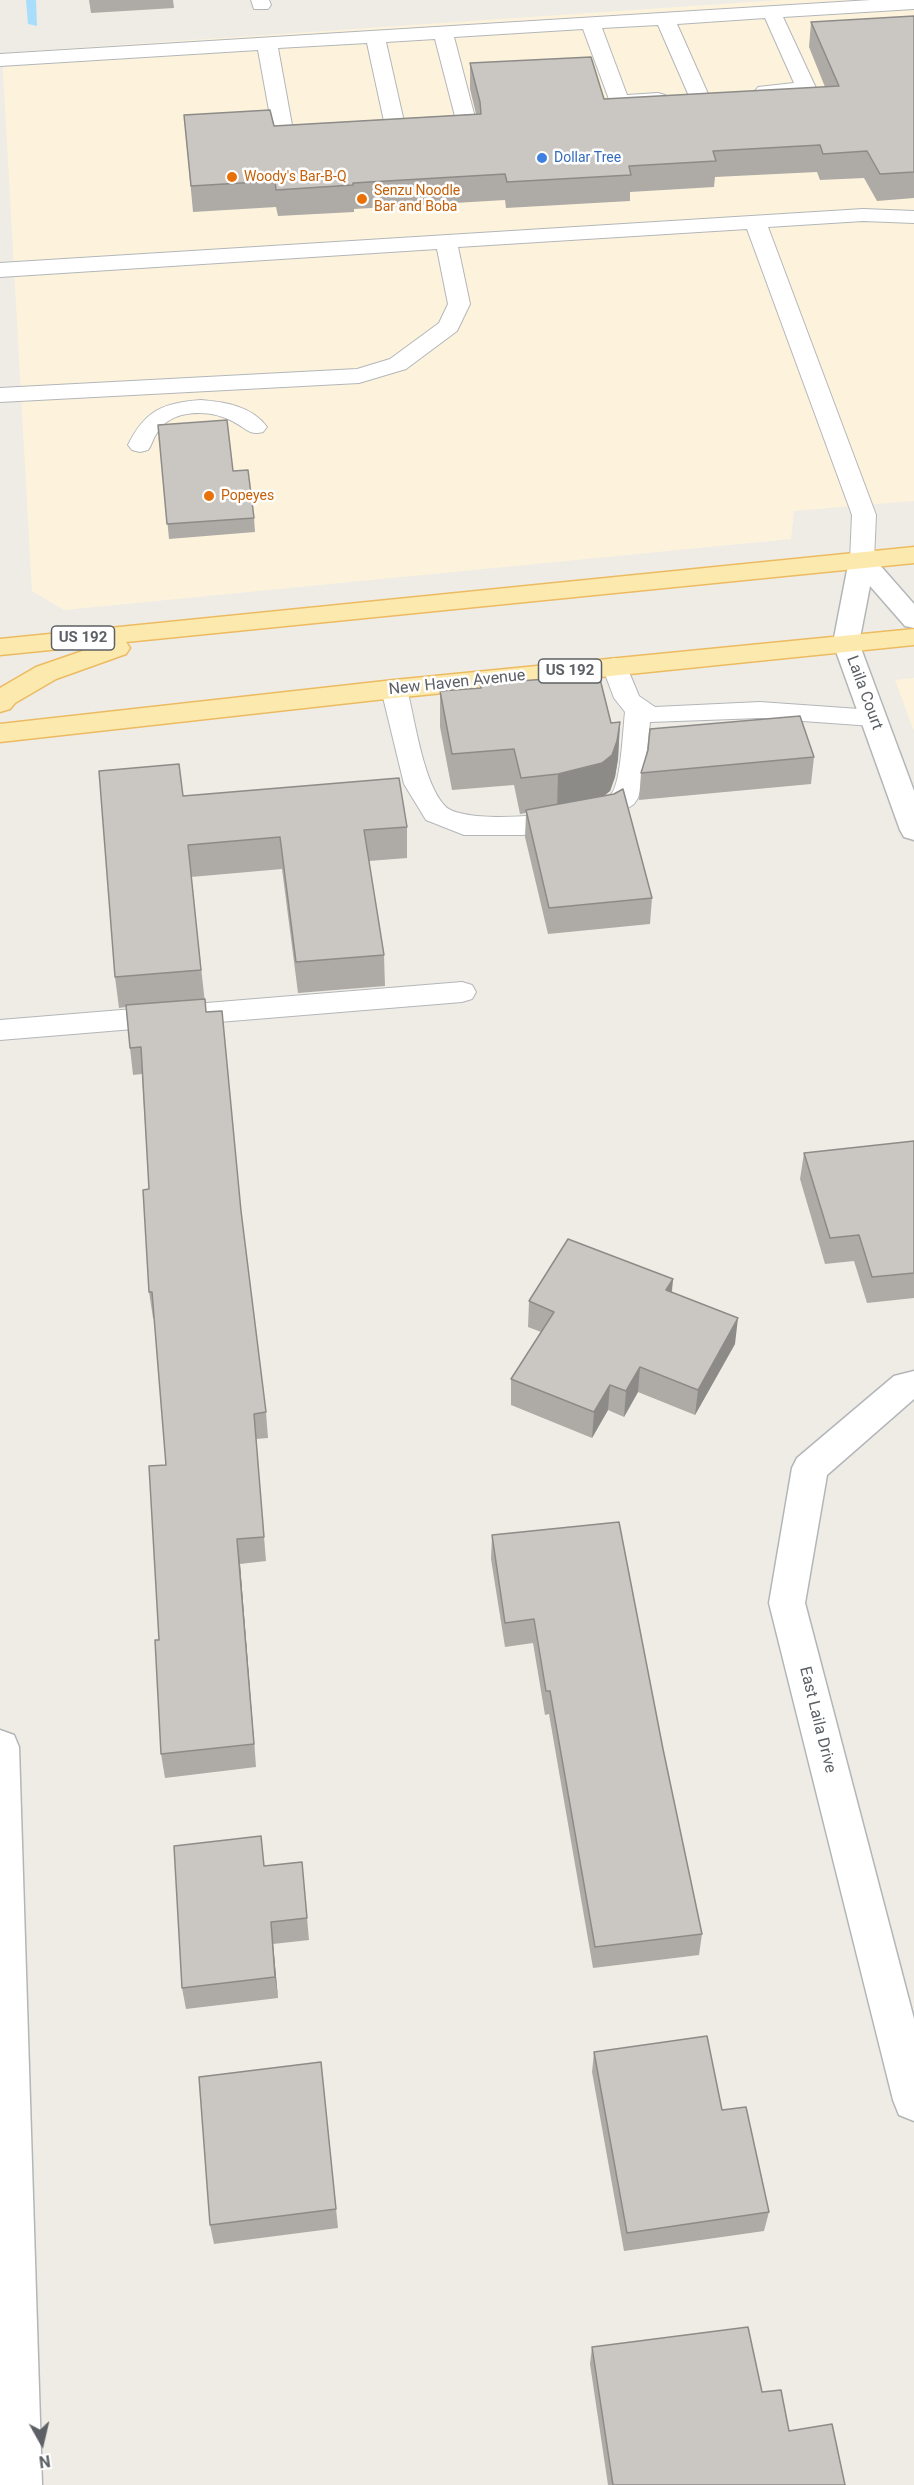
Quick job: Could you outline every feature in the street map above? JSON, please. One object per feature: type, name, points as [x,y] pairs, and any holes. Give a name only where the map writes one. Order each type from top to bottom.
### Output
[{"type":"main road","name":"US 192","points":[[0,647],[914,555]]},
{"type":"main road","points":[[0,703],[5,697],[46,673],[167,630]]},
{"type":"main road","name":"New Haven Avenue","points":[[0,733],[394,689],[914,637]]},
{"type":"street","points":[[862,560],[914,620]]},
{"type":"street","name":"Laila Court","points":[[862,560],[846,643],[914,830]]},
{"type":"street","name":"East Laila Drive","points":[[914,1385],[906,1386],[810,1468],[787,1603],[914,2100]]},
{"type":"street","points":[[0,1747],[19,2485]]},
{"type":"lane","points":[[0,60],[914,3]]},
{"type":"lane","points":[[746,92],[806,88],[771,11]]},
{"type":"lane","points":[[665,18],[699,96]]},
{"type":"lane","points":[[590,22],[620,102],[723,94]]},
{"type":"lane","points":[[375,136],[468,129],[443,32]]},
{"type":"lane","points":[[375,36],[397,135]]},
{"type":"lane","points":[[267,43],[285,143],[330,140]]},
{"type":"lane","points":[[0,270],[863,215],[914,217]]},
{"type":"lane","points":[[755,222],[864,515],[862,560]]},
{"type":"lane","points":[[0,395],[359,376],[398,364],[449,326],[459,304],[446,242]]},
{"type":"lane","points":[[140,445],[148,427],[171,411],[217,407],[235,411],[255,427]]},
{"type":"lane","points":[[615,666],[627,698],[638,712],[654,715],[760,710],[873,718]]},
{"type":"lane","points":[[394,689],[417,784],[436,814],[464,826],[523,826],[602,813],[624,798],[631,776],[638,712]]},
{"type":"lane","points":[[0,1030],[462,992]]},
{"type":"shaded area","points":[[780,0],[914,0],[914,501],[794,511],[791,539],[64,610],[32,591],[2,53]]},
{"type":"shaded area","points":[[914,678],[914,731],[895,680]]},
{"type":"building","points":[[914,16],[914,172],[880,174],[867,151],[823,154],[820,145],[713,151],[716,161],[629,166],[631,175],[507,182],[505,174],[276,190],[275,181],[191,186],[184,115],[270,110],[274,126],[481,114],[470,63],[591,57],[604,99],[839,86],[811,22]]},
{"type":"building","points":[[227,420],[233,471],[248,470],[254,518],[167,524],[158,425]]},
{"type":"building","points":[[599,675],[611,723],[620,722],[612,755],[602,763],[558,774],[521,778],[514,749],[452,754],[440,691],[481,688],[480,684]]},
{"type":"building","points":[[800,716],[814,757],[641,773],[648,750],[650,729]]},
{"type":"building","points":[[179,764],[183,796],[399,778],[407,827],[364,830],[384,955],[296,962],[280,837],[188,845],[201,970],[115,977],[99,771]]},
{"type":"building","points":[[623,789],[652,898],[549,908],[526,810],[614,794]]},
{"type":"building","points":[[205,999],[206,1012],[222,1011],[241,1211],[266,1412],[254,1414],[264,1537],[237,1539],[254,1744],[161,1754],[155,1640],[159,1640],[149,1466],[166,1465],[152,1292],[149,1292],[143,1190],[149,1189],[141,1047],[130,1048],[126,1005]]},
{"type":"building","points":[[914,1141],[914,1273],[872,1277],[859,1235],[830,1238],[804,1153]]},
{"type":"building","points":[[568,1239],[673,1279],[666,1290],[738,1318],[698,1390],[640,1367],[626,1391],[610,1385],[594,1412],[511,1379],[554,1312],[529,1301]]},
{"type":"building","points":[[619,1522],[702,1934],[595,1947],[550,1691],[546,1691],[534,1619],[505,1623],[492,1535]]},
{"type":"building","points":[[261,1836],[264,1866],[302,1862],[307,1918],[271,1922],[275,1977],[182,1988],[174,1846]]},
{"type":"building","points":[[707,2036],[722,2110],[746,2107],[769,2212],[627,2233],[594,2052]]},
{"type":"building","points":[[321,2062],[336,2209],[210,2225],[199,2077]]},
{"type":"building","points":[[748,2327],[762,2392],[781,2390],[789,2431],[832,2424],[845,2485],[613,2485],[592,2347]]},
{"type":"waterway","points":[[31,0],[33,24]]},
{"type":"place","name":"Dollar Tree","points":[[542,158]]},
{"type":"place","name":"Woody's Bar-B-Q","points":[[232,177]]},
{"type":"place","name":"Senzu Noodle Bar and Boba","points":[[362,199]]},
{"type":"place","name":"Popeyes","points":[[209,496]]}]
